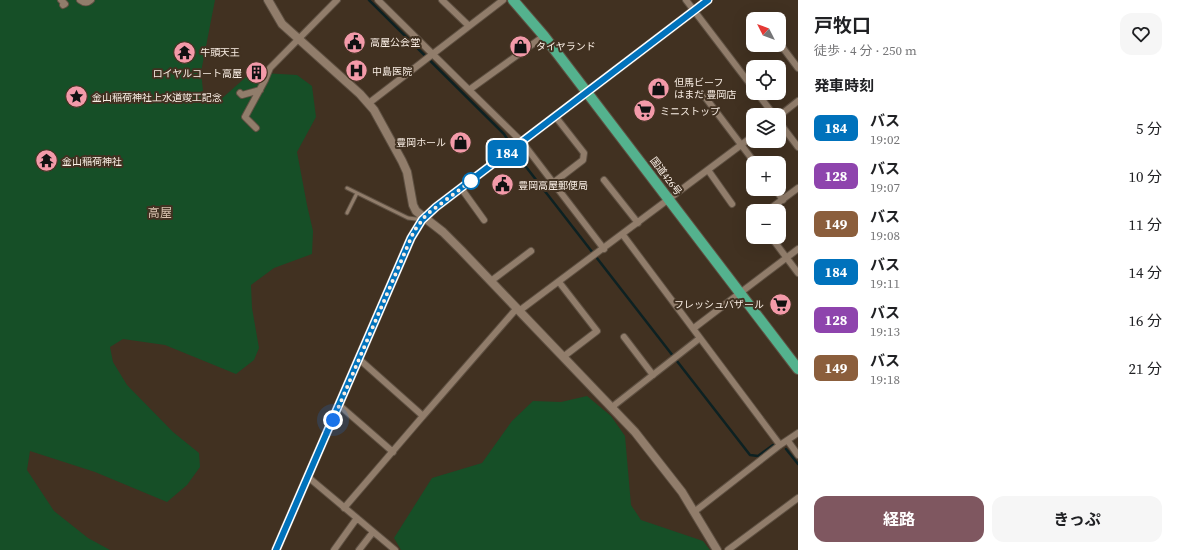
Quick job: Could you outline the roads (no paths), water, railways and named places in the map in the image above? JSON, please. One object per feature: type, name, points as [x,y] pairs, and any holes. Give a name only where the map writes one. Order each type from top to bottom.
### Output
[{"type":"highway","name":"国道426号","points":[[513,0],[544,36],[798,369]]},
{"type":"street","points":[[80,0],[84,2],[89,2],[91,0]]},
{"type":"street","points":[[268,0],[282,24],[369,103],[407,172],[413,205],[416,211],[451,240],[642,440],[674,481],[717,550]]},
{"type":"street","points":[[256,128],[245,117],[270,68],[337,0]]},
{"type":"street","points":[[378,0],[520,143],[553,183],[601,250]]},
{"type":"street","points":[[442,0],[469,26]]},
{"type":"street","points":[[369,103],[503,0]]},
{"type":"street","points":[[686,0],[746,77]]},
{"type":"street","points":[[276,550],[411,238],[424,217],[708,0]]},
{"type":"street","points":[[469,90],[544,36]]},
{"type":"street","points":[[786,52],[798,68]]},
{"type":"street","points":[[240,93],[242,95],[260,90]]},
{"type":"street","points":[[705,97],[750,156]]},
{"type":"street","points":[[762,100],[769,108]]},
{"type":"street","points":[[786,110],[798,101]]},
{"type":"street","points":[[553,183],[583,160],[584,153],[555,116]]},
{"type":"street","points":[[786,131],[798,147]]},
{"type":"street","points":[[344,508],[423,416],[518,310],[559,282],[746,141]]},
{"type":"street","points":[[708,170],[732,204]]},
{"type":"street","points":[[604,180],[638,223]]},
{"type":"street","points":[[461,188],[484,220]]},
{"type":"street","points":[[778,204],[798,188]]},
{"type":"street","points":[[780,196],[783,200]]},
{"type":"street","points":[[622,234],[694,328],[780,445]]},
{"type":"street","points":[[776,244],[798,273]]},
{"type":"street","points":[[694,328],[798,249]]},
{"type":"street","points":[[491,281],[531,251]]},
{"type":"street","points":[[559,282],[597,331],[563,357]]},
{"type":"street","points":[[624,338],[653,375]]},
{"type":"street","points":[[612,407],[700,338]]},
{"type":"street","points":[[358,359],[423,416]]},
{"type":"street","points":[[339,405],[393,452]]},
{"type":"street","points":[[694,512],[780,445],[798,433]]},
{"type":"street","points":[[788,441],[798,455]]},
{"type":"street","points":[[308,477],[395,550]]},
{"type":"street","points":[[728,550],[798,498]]},
{"type":"street","points":[[334,550],[357,518]]},
{"type":"street","points":[[359,550],[373,532]]},
{"type":"lane","points":[[347,188],[408,218],[416,219],[424,217]]},
{"type":"lane","points":[[347,213],[357,193]]},
{"type":"waterway","points":[[369,0],[504,134],[523,163],[750,455],[758,456],[773,445]]},
{"type":"waterway","points":[[786,449],[798,464]]},
{"type":"place","name":"高屋公会堂","points":[[355,42]]},
{"type":"place","name":"タイヤランド","points":[[521,46]]},
{"type":"place","name":"牛頭天王","points":[[184,52]]},
{"type":"place","name":"中島医院","points":[[356,71]]},
{"type":"place","name":"ロイヤルコート高屋","points":[[257,73]]},
{"type":"place","name":"但馬ビーフ はまだ 豊岡店","points":[[659,88]]},
{"type":"place","name":"金山稲荷神社上水道竣工記念","points":[[76,97]]},
{"type":"place","name":"ミニストップ","points":[[645,111]]},
{"type":"place","name":"豊岡ホール","points":[[461,142]]},
{"type":"place","name":"金山稲荷神社","points":[[46,161]]},
{"type":"place","name":"豊岡高屋郵便局","points":[[502,185]]},
{"type":"place","name":"フレッシュバザール","points":[[780,304]]},
{"type":"district","name":"高屋","points":[[160,213]]}]
